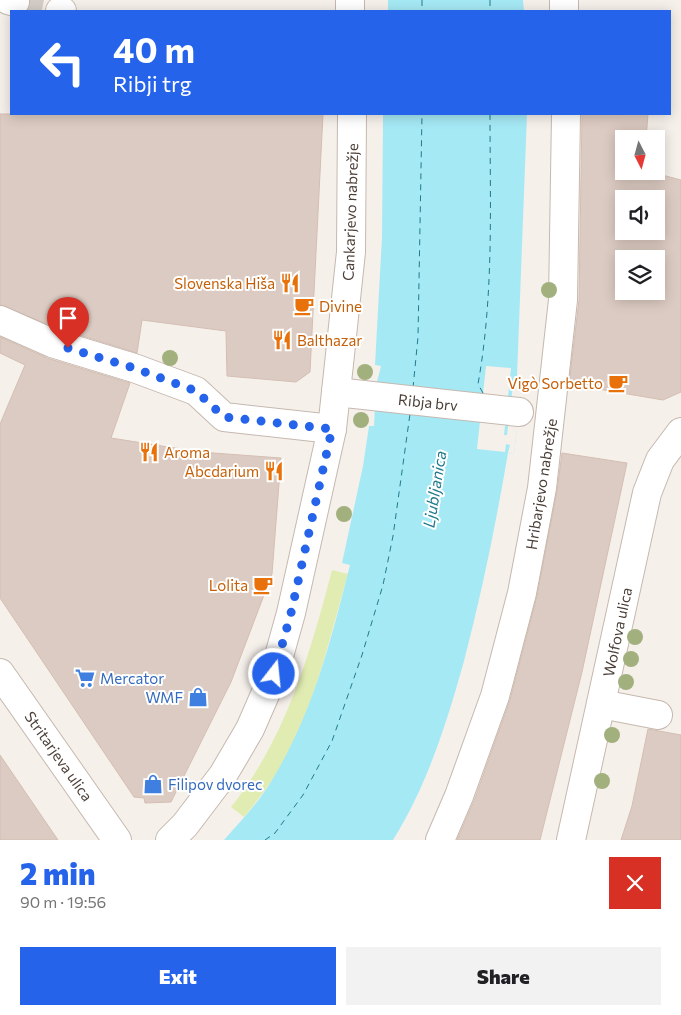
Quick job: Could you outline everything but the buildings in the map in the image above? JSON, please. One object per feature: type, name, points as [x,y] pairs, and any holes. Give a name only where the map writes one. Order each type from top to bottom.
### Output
[{"type":"street","name":"Cankarjevo nabrežje","points":[[175,838],[223,775],[250,730],[274,674],[291,613],[332,429],[351,252],[352,115]]},
{"type":"street","name":"Hribarjevo nabrežje","points":[[440,840],[472,763],[495,696],[522,593],[539,506],[563,300],[566,115]]},
{"type":"street","points":[[0,320],[52,344],[134,368],[196,391],[224,417],[332,429]]},
{"type":"street","name":"Ribja brv","points":[[336,392],[519,412]]},
{"type":"street","name":"Wolfova ulica","points":[[571,840],[647,493],[660,460],[681,432]]},
{"type":"street","name":"Stritarjeva ulica","points":[[0,673],[117,840]]},
{"type":"street","points":[[602,704],[658,715]]},
{"type":"green space","points":[[332,570],[348,574],[309,706],[301,727],[281,766],[244,817],[231,807],[267,753],[294,694],[315,633]]},
{"type":"water","points":[[388,0],[523,0],[524,10],[388,10]]},
{"type":"water","name":"Ljubljanica","points":[[383,115],[527,115],[517,377],[523,378],[514,454],[508,453],[483,583],[464,661],[451,707],[426,776],[393,840],[224,840],[250,811],[267,788],[286,755],[310,702],[336,621],[350,565],[342,563],[363,466],[369,426],[374,426],[376,386],[381,366],[375,365],[382,237]]},
{"type":"pier","points":[[486,366],[511,368],[504,435],[507,435],[514,377],[523,378],[514,454],[508,453],[510,445],[506,444],[505,452],[477,449]]},
{"type":"ferry route","points":[[422,0],[422,10]]},
{"type":"ferry route","points":[[490,0],[490,10]]},
{"type":"ferry route","points":[[413,388],[418,337],[422,115]]},
{"type":"ferry route","points":[[483,393],[478,384],[487,317],[489,283],[490,115]]},
{"type":"ferry route","points":[[265,840],[275,833],[303,795],[332,741],[362,655],[383,585],[393,536],[410,414]]},
{"type":"tunnel","points":[[15,2],[55,10]]},
{"type":"place","name":"Slovenska Hiša","points":[[290,283]]},
{"type":"place","name":"Divine","points":[[304,306]]},
{"type":"place","name":"Balthazar","points":[[282,340]]},
{"type":"place","name":"Vigò Sorbetto","points":[[618,383]]},
{"type":"place","name":"Aroma","points":[[149,452]]},
{"type":"place","name":"Abcdarium","points":[[274,471]]},
{"type":"place","name":"Lolita","points":[[263,585]]},
{"type":"place","name":"Mercator","points":[[85,678]]},
{"type":"place","name":"WMF","points":[[198,697]]},
{"type":"place","name":"Filipov dvorec","points":[[153,784]]},
{"type":"route","points":[[68,348],[134,368],[196,391],[224,417],[332,429],[291,613],[274,674]]}]
